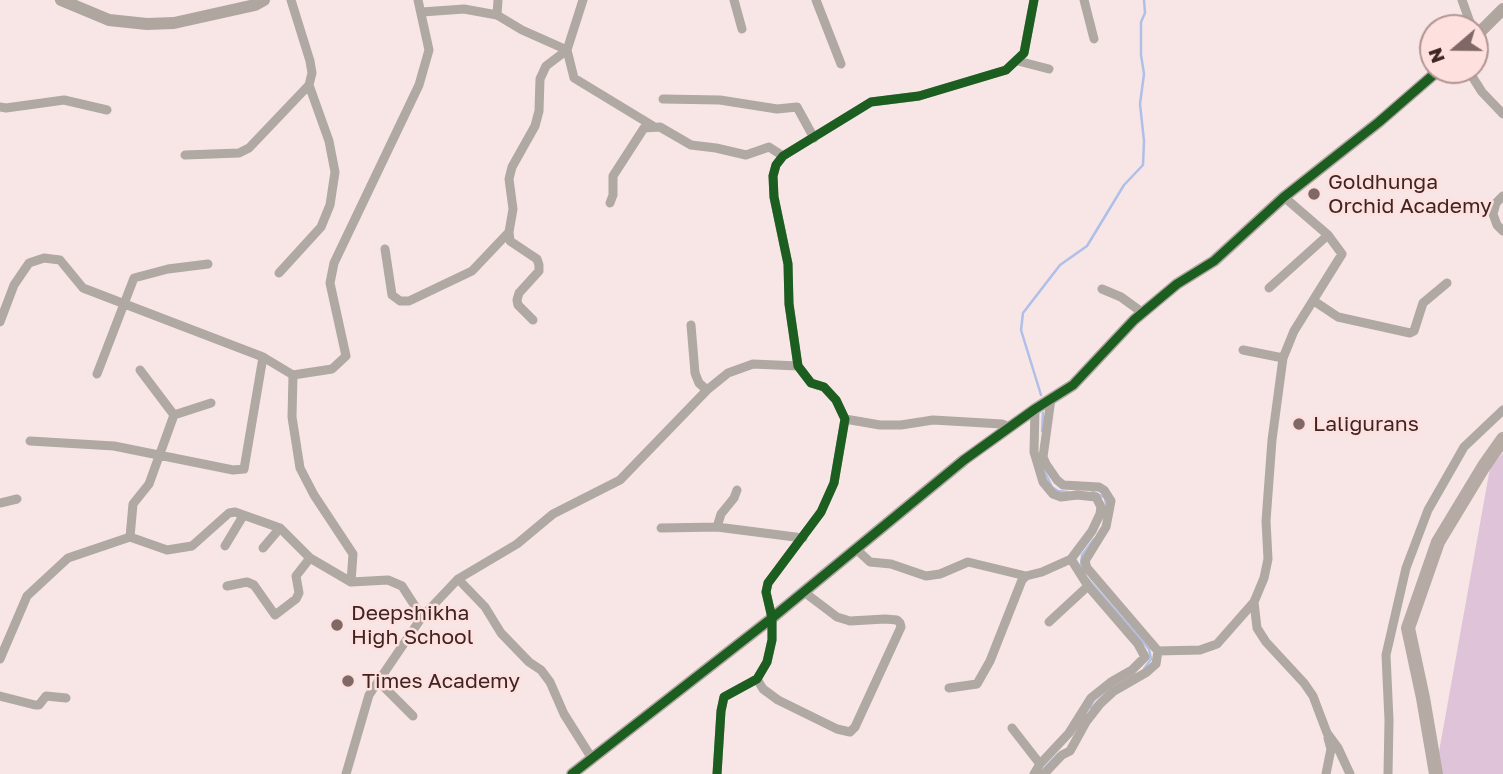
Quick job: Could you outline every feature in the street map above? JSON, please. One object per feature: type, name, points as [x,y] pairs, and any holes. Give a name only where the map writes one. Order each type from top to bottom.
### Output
[{"type":"main road","points":[[1436,774],[1408,628],[1438,542],[1503,439]]},
{"type":"street","points":[[61,0],[108,20],[147,24],[174,23],[255,5],[264,0]]},
{"type":"street","points":[[185,155],[239,153],[249,148],[309,85],[312,73],[310,61],[291,0]]},
{"type":"street","points":[[0,322],[14,285],[29,263],[44,258],[60,260],[83,288],[263,357],[293,375],[332,369],[346,356],[330,282],[334,263],[419,85],[429,50],[418,0]]},
{"type":"street","points":[[497,15],[498,0]]},
{"type":"street","points":[[583,0],[567,50],[574,78],[653,126]]},
{"type":"street","points":[[734,0],[742,29]]},
{"type":"street","points":[[816,0],[841,64]]},
{"type":"street","points":[[716,774],[724,697],[757,679],[767,662],[772,640],[772,618],[766,592],[768,583],[821,512],[834,483],[845,419],[836,400],[824,387],[811,383],[798,366],[789,304],[788,264],[774,197],[773,176],[776,165],[783,156],[871,102],[919,96],[1006,70],[1024,53],[1034,0]]},
{"type":"street","points":[[1084,0],[1094,39]]},
{"type":"street","points":[[422,12],[464,9],[497,15],[522,30],[567,50]]},
{"type":"street","points":[[1489,22],[1503,9]]},
{"type":"street","points":[[533,320],[518,306],[517,300],[519,293],[539,271],[540,265],[537,259],[510,241],[513,209],[509,179],[512,167],[535,126],[541,79],[547,66],[567,50]]},
{"type":"street","points":[[1018,61],[1049,69]]},
{"type":"street","points":[[572,774],[772,618],[855,548],[870,539],[911,501],[1009,427],[1084,376],[1143,313],[1177,284],[1214,261],[1284,197],[1423,84]]},
{"type":"street","points":[[1477,84],[1503,114]]},
{"type":"street","points":[[279,273],[321,227],[330,205],[335,172],[329,141],[309,85]]},
{"type":"street","points":[[663,99],[720,100],[777,109],[797,107],[814,138]]},
{"type":"street","points":[[0,107],[64,100],[107,110]]},
{"type":"street","points":[[610,203],[613,176],[644,128],[660,127],[691,145],[746,155],[769,148],[783,156]]},
{"type":"street","points":[[1503,196],[1496,203],[1493,214],[1497,225],[1503,231]]},
{"type":"street","points":[[1051,399],[1043,457],[1046,464],[1063,485],[1099,487],[1111,501],[1106,527],[1085,563],[1097,582],[1158,650],[1200,650],[1217,644],[1254,602],[1264,578],[1268,559],[1266,521],[1283,358],[1294,331],[1342,254],[1328,235],[1284,197]]},
{"type":"street","points":[[385,249],[392,295],[400,301],[409,301],[472,271],[509,232]]},
{"type":"street","points":[[1269,289],[1328,235]]},
{"type":"street","points":[[97,374],[134,278],[168,269],[208,264]]},
{"type":"street","points":[[1314,301],[1338,317],[1410,333],[1414,331],[1423,303],[1447,283]]},
{"type":"street","points":[[1102,289],[1121,297],[1143,313]]},
{"type":"street","points":[[691,325],[695,373],[699,383],[707,390]]},
{"type":"street","points":[[1242,350],[1283,358]]},
{"type":"street","points":[[30,441],[114,446],[233,470],[244,469],[263,357]]},
{"type":"street","points":[[346,774],[369,695],[422,617],[458,579],[517,544],[554,514],[620,480],[707,390],[728,373],[753,364],[798,366]]},
{"type":"street","points":[[140,370],[174,415]]},
{"type":"street","points":[[293,375],[292,417],[300,468],[314,495],[353,554],[351,582]]},
{"type":"street","points":[[174,415],[211,403]]},
{"type":"street","points":[[855,548],[870,562],[891,564],[926,576],[940,574],[968,562],[1026,576],[1071,559],[1092,531],[1101,507],[1092,495],[1061,497],[1054,494],[1043,482],[1034,452],[1035,409]]},
{"type":"street","points":[[1388,774],[1386,656],[1406,568],[1428,510],[1464,447],[1503,410]]},
{"type":"street","points":[[130,537],[132,504],[149,484],[174,415]]},
{"type":"street","points":[[845,419],[880,425],[933,420],[1002,424],[1009,427]]},
{"type":"street","points":[[718,527],[721,514],[737,490]]},
{"type":"street","points":[[0,503],[17,499]]},
{"type":"street","points":[[0,659],[27,596],[68,558],[130,537],[167,550],[192,546],[229,513],[235,512],[280,528],[310,558],[351,582],[388,580],[402,586],[422,617]]},
{"type":"street","points":[[225,546],[243,516]]},
{"type":"street","points":[[263,548],[280,528]]},
{"type":"street","points":[[661,528],[747,529],[803,538]]},
{"type":"street","points":[[227,586],[247,582],[254,585],[275,615],[296,599],[299,593],[296,576],[310,558]]},
{"type":"street","points":[[1034,774],[1069,733],[1091,698],[1132,670],[1144,657],[1138,644],[1088,586],[1071,559]]},
{"type":"street","points":[[948,688],[977,684],[990,661],[999,634],[1026,576]]},
{"type":"street","points":[[458,579],[485,607],[501,633],[546,676],[564,713],[592,757]]},
{"type":"street","points":[[1049,622],[1088,586]]},
{"type":"street","points":[[757,679],[763,689],[802,711],[845,732],[850,732],[855,727],[901,627],[900,623],[886,619],[850,621],[838,617],[804,592]]},
{"type":"street","points":[[1254,602],[1257,628],[1266,642],[1304,683],[1320,710],[1331,749],[1326,774]]},
{"type":"street","points":[[1044,774],[1054,769],[1070,751],[1086,722],[1100,704],[1114,691],[1156,664],[1158,650]]},
{"type":"street","points":[[378,681],[414,716]]},
{"type":"street","points":[[0,696],[35,705],[46,696],[66,698]]},
{"type":"street","points":[[1012,728],[1040,764]]},
{"type":"street","points":[[1327,733],[1338,748],[1350,774]]},
{"type":"shaded area","points":[[1503,453],[1503,774],[1435,774],[1490,468]]},
{"type":"waterway","points":[[1041,395],[1021,330],[1023,313],[1060,265],[1087,246],[1124,185],[1143,165],[1144,141],[1140,104],[1144,74],[1141,55],[1144,0]]},
{"type":"waterway","points":[[1042,431],[1043,413]]},
{"type":"waterway","points":[[1043,468],[1052,487],[1068,492]]},
{"type":"waterway","points":[[1092,491],[1105,498],[1106,504]]},
{"type":"waterway","points":[[1083,570],[1082,555],[1094,539]]},
{"type":"waterway","points":[[1088,579],[1149,649],[1151,659],[1144,669]]},
{"type":"waterway","points":[[1091,708],[1108,691]]},
{"type":"waterway","points":[[1039,774],[1058,754]]},
{"type":"cycle path","points":[[717,774],[724,697],[757,679],[767,662],[772,640],[772,618],[766,592],[768,583],[821,512],[834,483],[845,419],[836,400],[824,387],[811,383],[798,366],[789,304],[788,264],[774,197],[773,176],[776,165],[783,156],[871,102],[919,96],[1006,70],[1024,53],[1034,0]]},
{"type":"cycle path","points":[[572,774],[772,618],[964,460],[1073,385],[1134,320],[1177,284],[1214,261],[1284,197],[1423,84]]},
{"type":"place","name":"Goldhunga Orchid Academy","points":[[1314,194]]},
{"type":"place","name":"Laligurans","points":[[1299,424]]},
{"type":"place","name":"Deepshikha High School","points":[[337,625]]},
{"type":"place","name":"Times Academy","points":[[348,681]]}]
